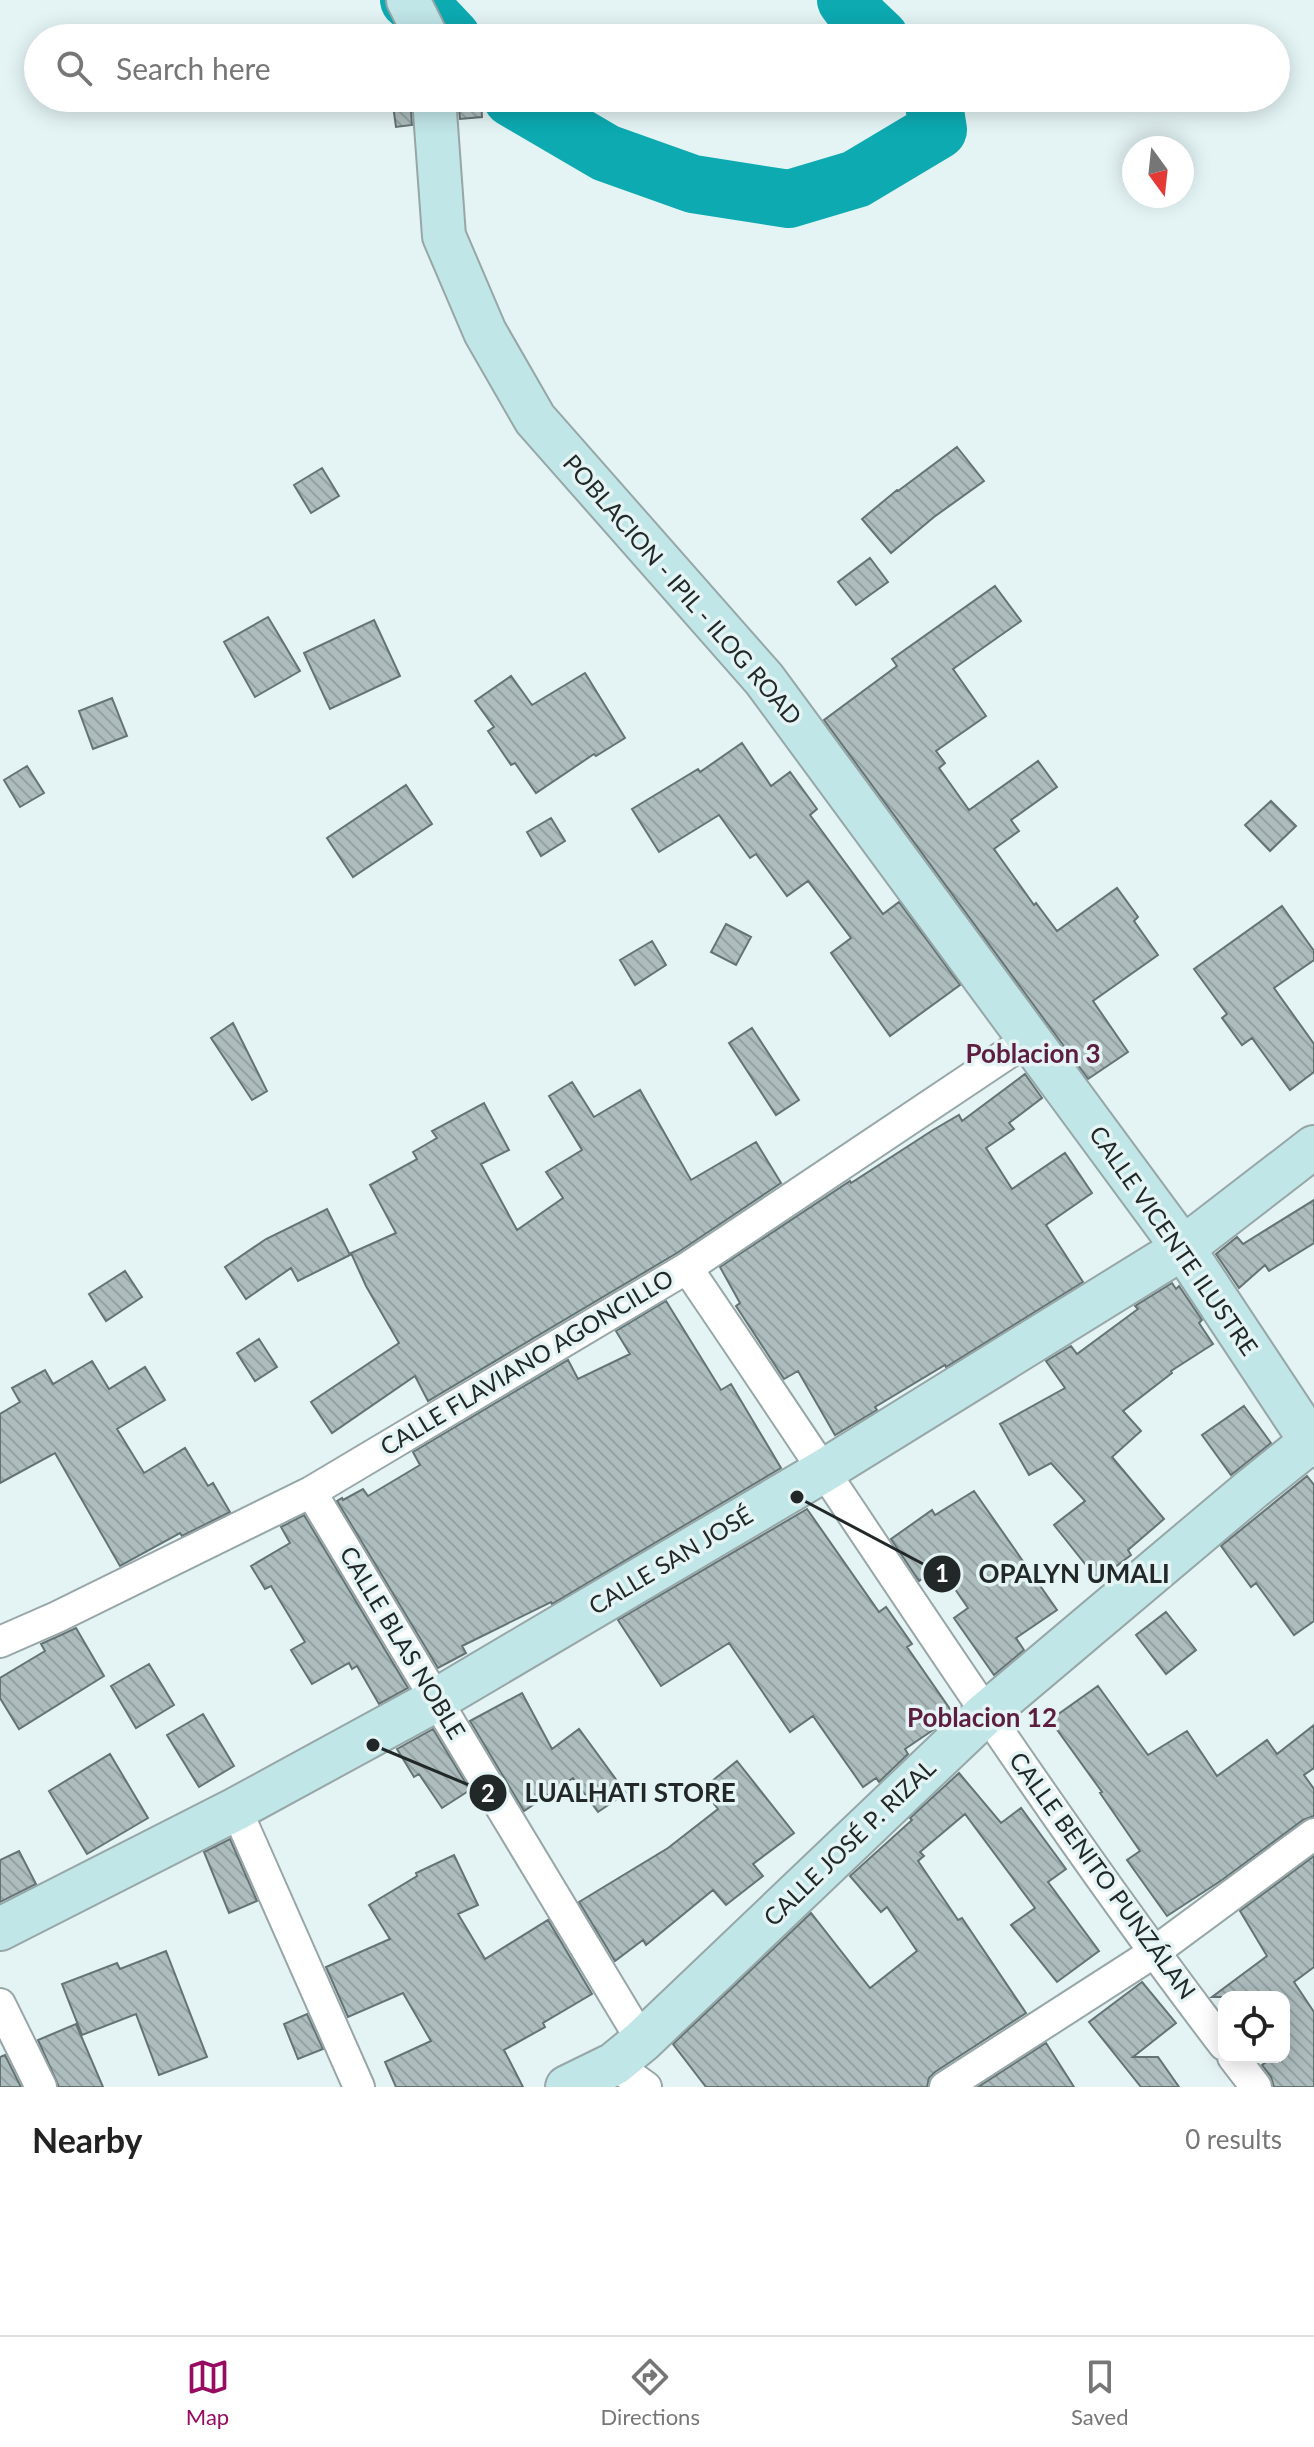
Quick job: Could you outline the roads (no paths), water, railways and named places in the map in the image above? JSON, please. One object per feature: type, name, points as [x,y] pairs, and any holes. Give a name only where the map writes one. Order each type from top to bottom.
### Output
[{"type":"street","points":[[408,0],[420,24]]},
{"type":"street","name":"POBLACION - IPIL - ILOG ROAD","points":[[435,112],[444,236],[485,332],[535,419],[764,679],[1029,1039]]},
{"type":"street","name":"CALLE VICENTE ILUSTRE","points":[[1029,1039],[1183,1248],[1313,1442]]},
{"type":"street","name":"CALLE FLAVIANO AGONCILLO","points":[[0,1642],[311,1492],[687,1268],[1029,1039]]},
{"type":"street","name":"CALLE SAN JOSÉ","points":[[0,1929],[236,1809],[436,1700],[825,1470],[1183,1248],[1314,1147]]},
{"type":"street","name":"CALLE BENITO PUNZÁLAN","points":[[687,1268],[825,1470],[985,1714],[1153,1953],[1218,2037]]},
{"type":"street","name":"CALLE JOSÉ P. RIZAL","points":[[567,2087],[634,2064],[985,1714],[1253,1488],[1313,1442]]},
{"type":"street","name":"CALLE BLAS NOBLE","points":[[311,1492],[436,1700],[634,2064]]},
{"type":"street","points":[[236,1809],[359,2087]]},
{"type":"street","points":[[945,2087],[1153,1953],[1314,1834]]},
{"type":"street","points":[[0,2004],[41,2087]]},
{"type":"street","points":[[1238,2063],[1256,2087]]},
{"type":"waterway","points":[[409,0],[439,24]]},
{"type":"waterway","points":[[846,0],[865,24]]},
{"type":"waterway","points":[[536,112],[606,153],[693,184],[789,199],[856,179],[938,130],[935,112]]},
{"type":"place","name":"OPALYN UMALI","points":[[797,1497]]},
{"type":"place","name":"LUALHATI STORE","points":[[373,1745]]},
{"type":"district","name":"Poblacion 3","points":[[1033,1054]]},
{"type":"district","name":"Poblacion 12","points":[[982,1718]]}]
